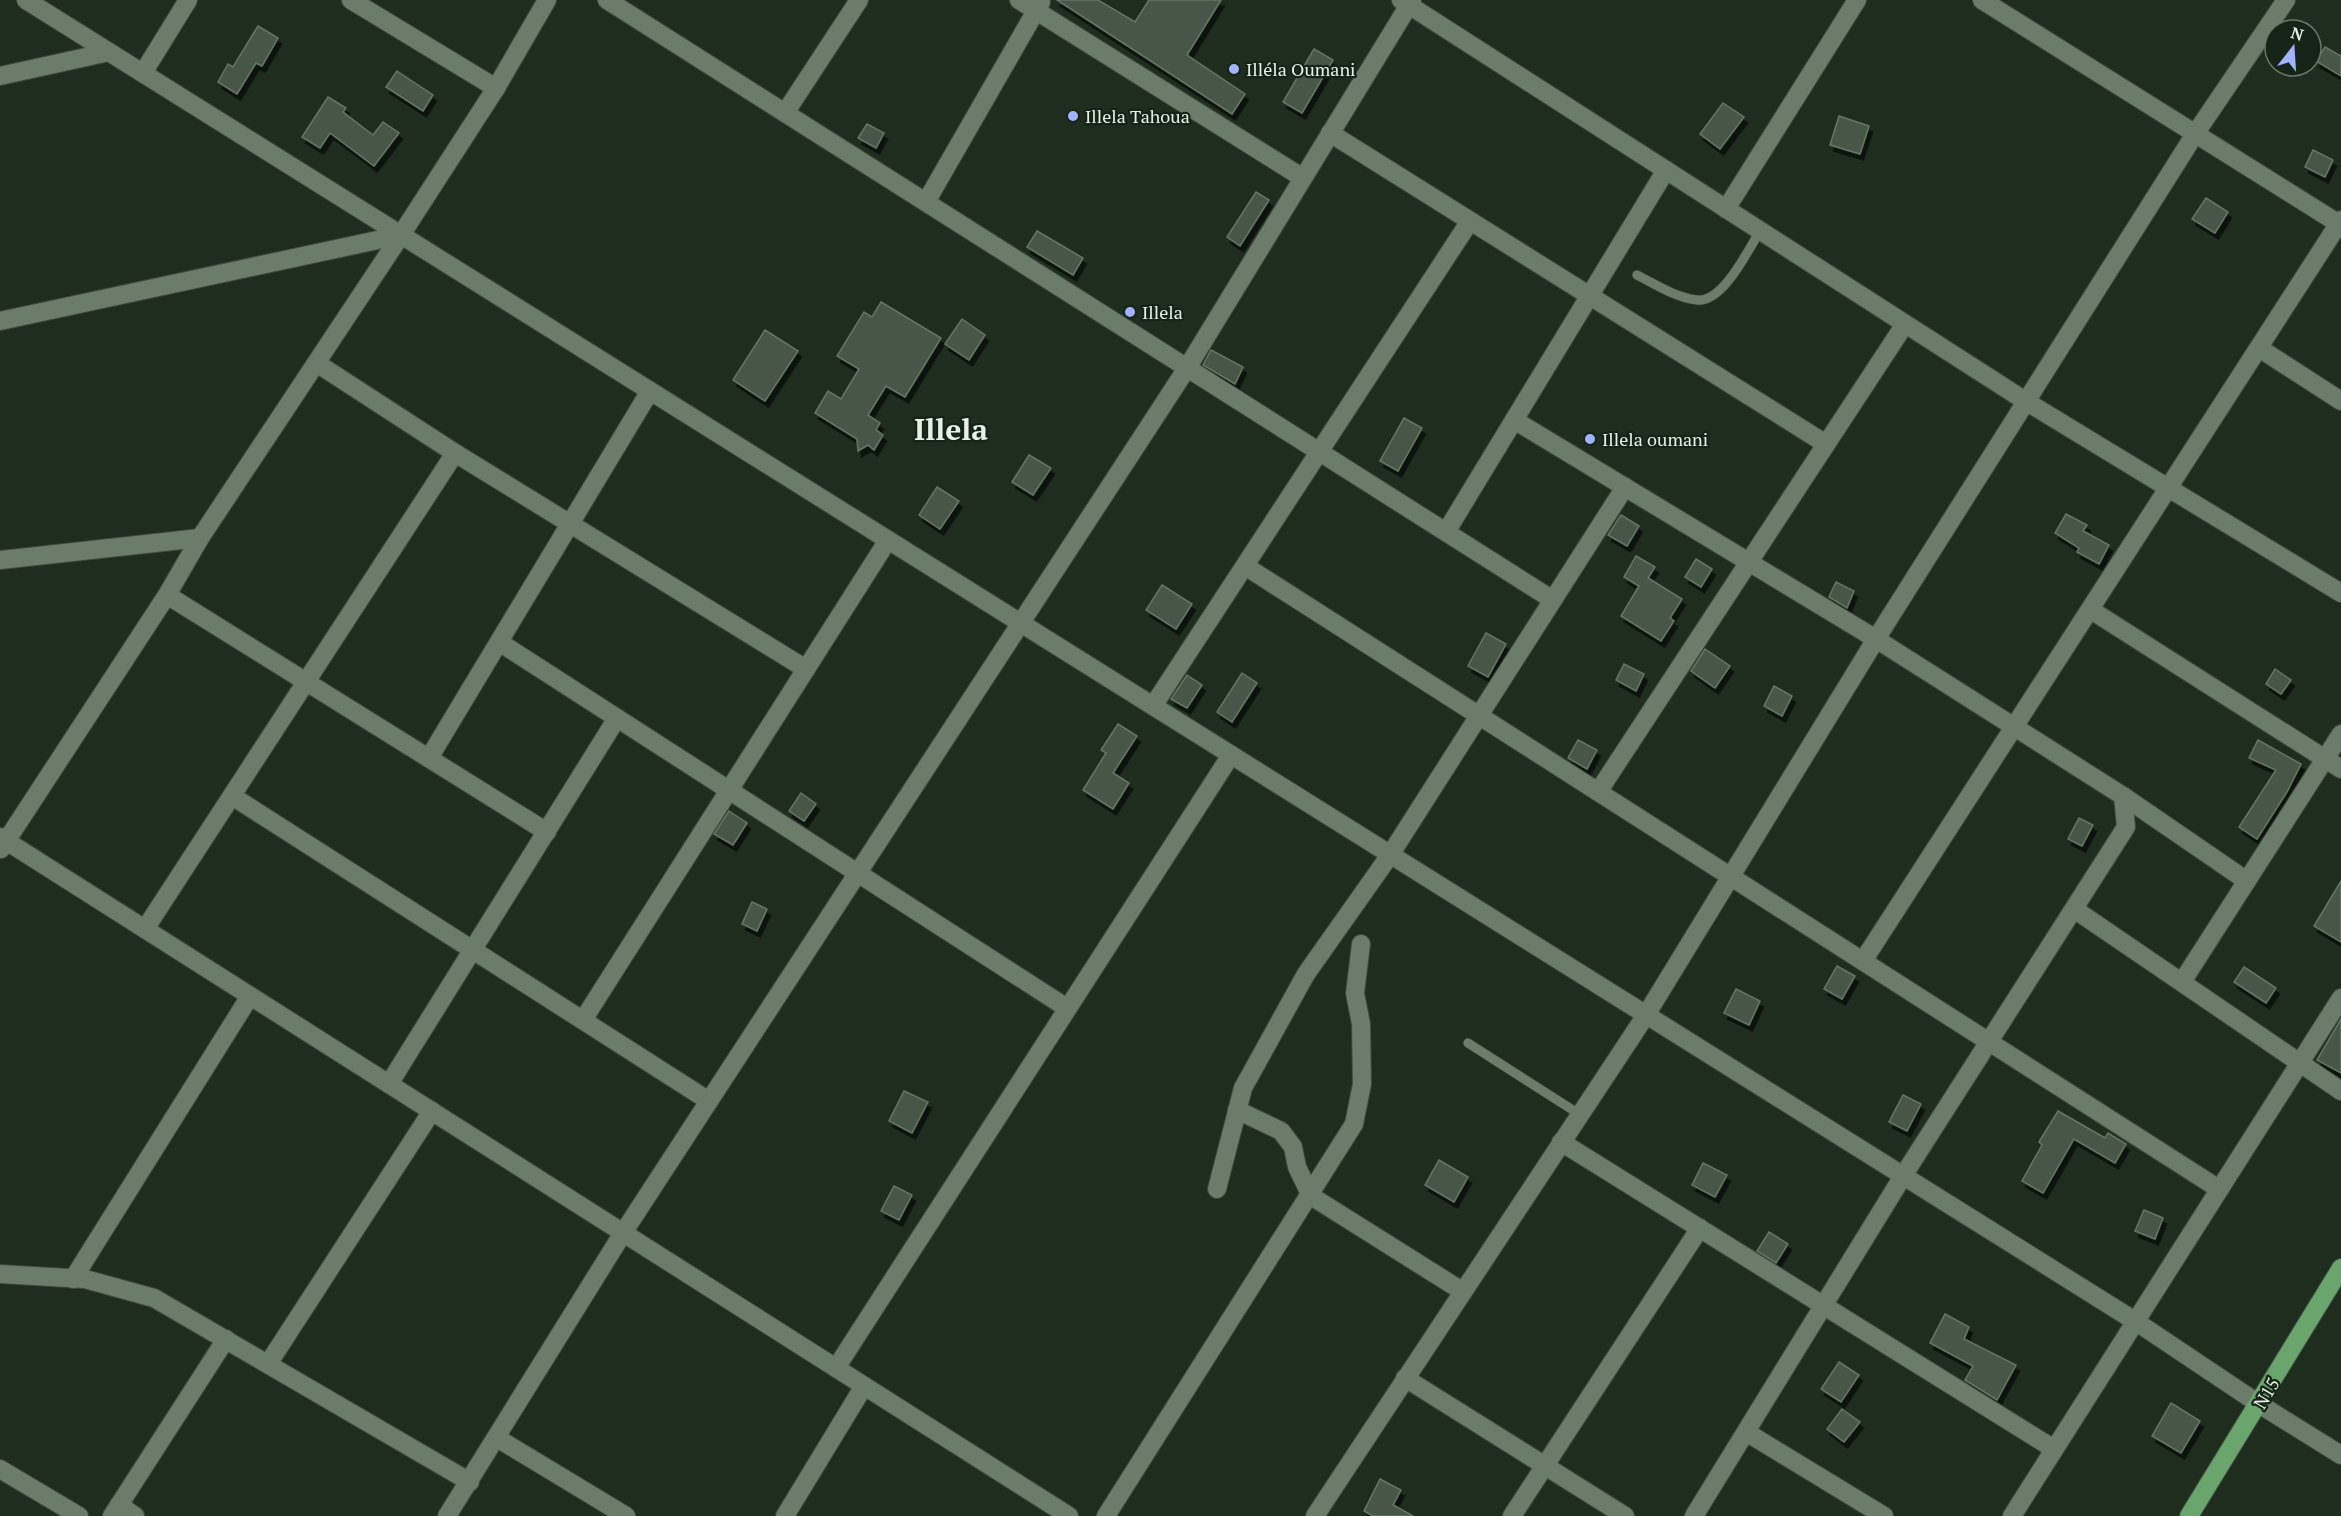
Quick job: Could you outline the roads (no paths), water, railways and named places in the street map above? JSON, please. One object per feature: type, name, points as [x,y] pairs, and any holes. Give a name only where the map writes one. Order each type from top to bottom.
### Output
[{"type":"main road","name":"N15","points":[[2189,1516],[2341,1268]]},
{"type":"street","points":[[26,0],[2135,1321],[2259,1404],[2341,1455]]},
{"type":"street","points":[[143,73],[189,0]]},
{"type":"street","points":[[547,0],[496,88],[402,235],[200,538],[167,595],[2,843],[145,929],[836,1368],[1049,1511],[1069,1516]]},
{"type":"street","points":[[607,0],[1553,600]]},
{"type":"street","points":[[785,113],[860,0]]},
{"type":"street","points":[[1019,0],[1039,5],[1303,178]]},
{"type":"street","points":[[1726,209],[1857,0]]},
{"type":"street","points":[[1863,961],[2340,223],[1982,0]]},
{"type":"street","points":[[1315,1516],[1646,1014],[1876,639],[2195,134],[2286,0]]},
{"type":"street","points":[[354,1],[496,88]]},
{"type":"street","points":[[447,1516],[709,1101],[1187,368],[1407,2],[2027,402],[2341,593]]},
{"type":"street","points":[[926,202],[1039,5]]},
{"type":"street","points":[[0,76],[109,52]]},
{"type":"street","points":[[1330,133],[1826,444]]},
{"type":"street","points":[[1446,532],[1666,170]]},
{"type":"street","points":[[1153,706],[1470,221]]},
{"type":"street","points":[[0,321],[402,235]]},
{"type":"street","points":[[1598,792],[1905,324]]},
{"type":"street","points":[[2259,348],[2341,401]]},
{"type":"street","points":[[318,364],[455,453],[806,669]]},
{"type":"street","points":[[429,758],[650,391]]},
{"type":"street","points":[[1515,420],[1876,639],[2123,796],[2247,880]]},
{"type":"street","points":[[145,929],[455,453]]},
{"type":"street","points":[[1217,1189],[1242,1088],[1306,974],[1390,855],[1625,487]]},
{"type":"street","points":[[0,560],[200,538]]},
{"type":"street","points":[[583,1020],[888,540]]},
{"type":"street","points":[[1245,566],[2219,1189]]},
{"type":"street","points":[[167,595],[547,832]]},
{"type":"street","points":[[2091,610],[2341,769]]},
{"type":"street","points":[[499,642],[1067,1008]]},
{"type":"street","points":[[389,1084],[616,718]]},
{"type":"street","points":[[2182,982],[2341,734]]},
{"type":"street","points":[[836,1368],[1231,755]]},
{"type":"street","points":[[232,796],[709,1101]]},
{"type":"street","points":[[1694,1516],[1903,1176],[2126,827],[2123,796]]},
{"type":"street","points":[[2074,909],[2341,1090]]},
{"type":"street","points":[[1106,1516],[1311,1196],[1354,1124],[1362,1084],[1361,1024],[1355,993],[1361,944]]},
{"type":"street","points":[[73,1279],[250,996]]},
{"type":"street","points":[[2012,1516],[2341,998]]},
{"type":"street","points":[[1237,1110],[1281,1131],[1293,1147],[1297,1167],[1311,1196],[1462,1291]]},
{"type":"street","points":[[268,1364],[432,1111]]},
{"type":"street","points":[[1561,1142],[2054,1449]]},
{"type":"street","points":[[1512,1516],[1700,1228]]},
{"type":"street","points":[[0,1274],[85,1279],[154,1298],[470,1482]]},
{"type":"street","points":[[135,1516],[116,1511],[226,1339]]},
{"type":"street","points":[[1405,1378],[1625,1516]]},
{"type":"street","points":[[786,1516],[864,1386]]},
{"type":"street","points":[[1746,1431],[1884,1516]]},
{"type":"street","points":[[497,1438],[626,1516]]},
{"type":"street","points":[[0,1470],[79,1516]]},
{"type":"lane","points":[[1636,275],[1681,296],[1699,300],[1710,298],[1721,291],[1760,231]]},
{"type":"lane","points":[[1468,1043],[1579,1114]]},
{"type":"place","name":"Illéla Oumani","points":[[1234,69]]},
{"type":"place","name":"Illela Tahoua","points":[[1073,116]]},
{"type":"place","name":"Illela","points":[[1130,312]]},
{"type":"place","name":"Illela oumani","points":[[1590,439]]},
{"type":"district","name":"Illela","points":[[951,429]]}]
